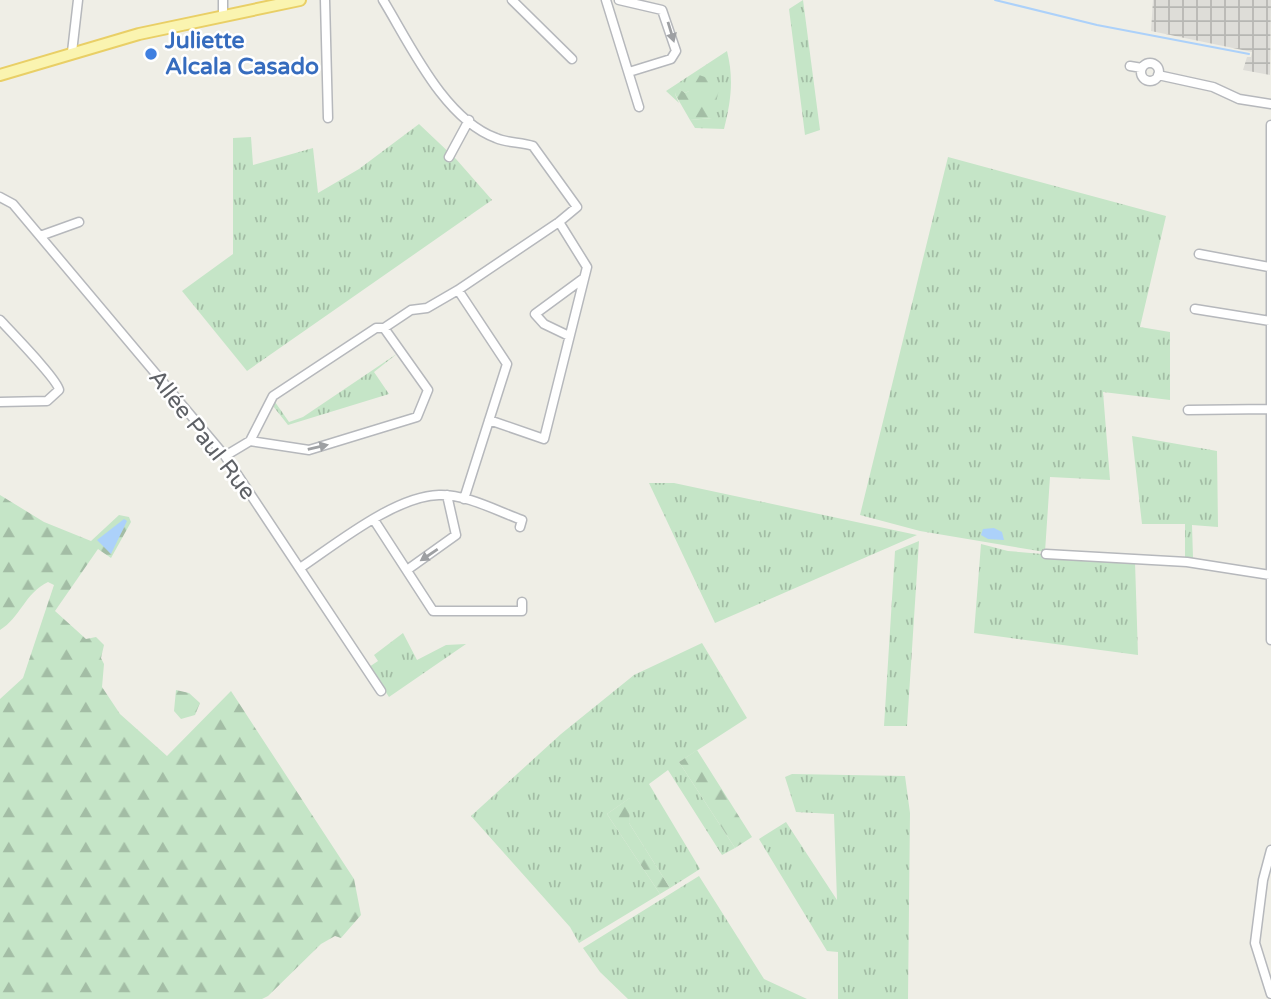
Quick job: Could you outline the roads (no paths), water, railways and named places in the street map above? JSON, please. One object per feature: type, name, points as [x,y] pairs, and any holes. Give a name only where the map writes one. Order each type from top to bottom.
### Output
[{"type":"main road","points":[[0,75],[72,52],[296,1]]},
{"type":"street","points":[[72,52],[78,0]]},
{"type":"street","points":[[223,0],[223,16]]},
{"type":"street","points":[[325,0],[328,118]]},
{"type":"street","points":[[225,456],[250,441],[273,396],[376,328],[384,328],[411,310],[427,308],[458,290],[577,207],[533,146],[495,138],[469,120],[438,92],[383,0]]},
{"type":"street","points":[[512,0],[572,59]]},
{"type":"street","points":[[606,0],[639,107]]},
{"type":"street","points":[[619,0],[662,10],[676,51],[671,60],[629,72]]},
{"type":"street","points":[[1130,65],[1142,68],[1148,62],[1155,64],[1158,75],[1213,87],[1239,99],[1271,104]]},
{"type":"street","points":[[449,157],[469,120]]},
{"type":"street","points":[[1271,125],[1271,640]]},
{"type":"street","name":"Allée Paul Rue","points":[[0,197],[13,204],[225,456],[382,691]]},
{"type":"street","points":[[40,236],[79,222]]},
{"type":"street","points":[[489,420],[544,439],[587,267],[559,222]]},
{"type":"street","points":[[1199,254],[1269,267]]},
{"type":"street","points":[[569,336],[544,324],[535,314],[584,278]]},
{"type":"street","points":[[458,290],[507,364],[464,499]]},
{"type":"street","points":[[1195,309],[1270,321]]},
{"type":"street","points":[[0,320],[37,363],[55,378],[59,390],[47,401],[0,402]]},
{"type":"street","points":[[250,441],[309,450],[416,417],[428,390],[384,328]]},
{"type":"street","points":[[1188,410],[1270,406]]},
{"type":"street","points":[[300,568],[387,510],[434,495],[464,499],[522,520],[520,527]]},
{"type":"street","points":[[407,570],[456,535],[447,495]]},
{"type":"street","points":[[373,520],[433,611],[522,611],[522,602]]},
{"type":"street","points":[[1046,554],[1187,562],[1271,572]]},
{"type":"street","points":[[1271,850],[1263,880],[1255,943],[1271,994]]},
{"type":"water","points":[[124,519],[127,521],[111,554],[97,540]]},
{"type":"water","points":[[994,528],[1002,532],[1004,540],[988,539],[981,535],[983,529]]},
{"type":"waterway","points":[[995,0],[1097,25],[1249,54]]},
{"type":"place","name":"Juliette Alcala Casado","points":[[151,54]]}]
